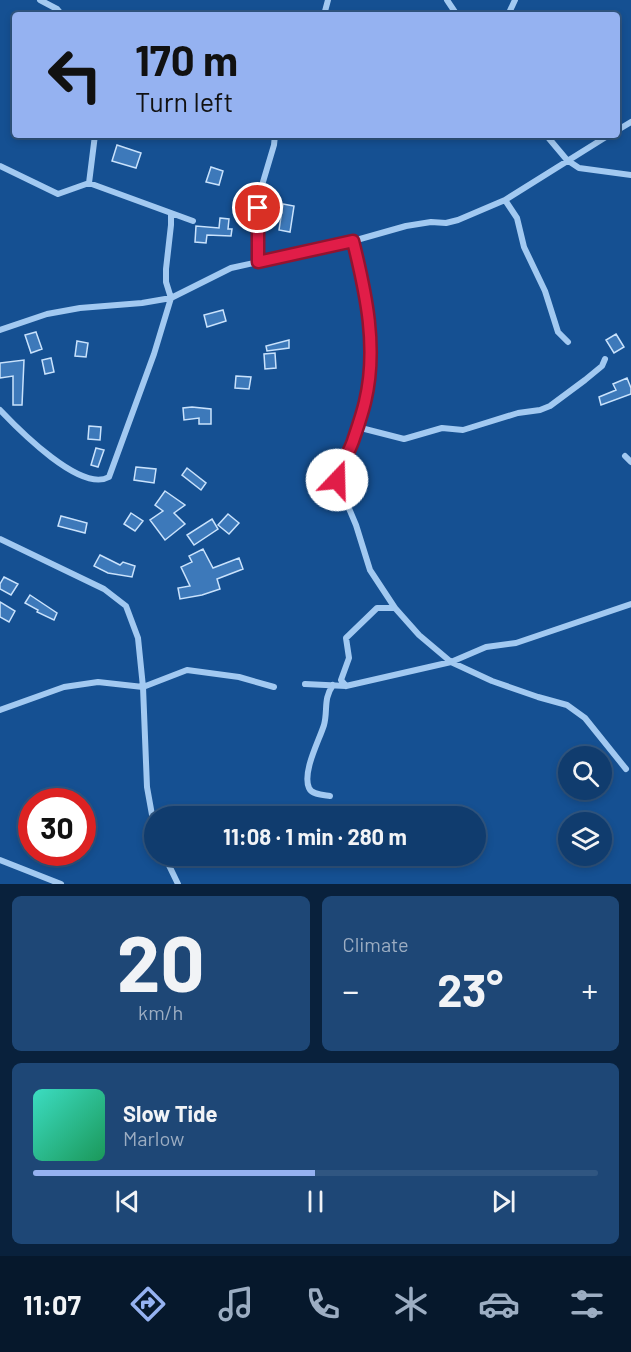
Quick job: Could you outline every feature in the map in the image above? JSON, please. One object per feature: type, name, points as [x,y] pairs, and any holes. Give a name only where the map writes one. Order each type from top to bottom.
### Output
[{"type":"street","points":[[40,0],[60,12]]},
{"type":"street","points":[[88,183],[95,138]]},
{"type":"street","points":[[258,262],[260,192],[274,138]]},
{"type":"street","points":[[549,138],[567,160],[579,168],[631,175]]},
{"type":"street","points":[[0,330],[47,314],[171,298],[231,268],[353,241],[406,226],[458,220],[505,200],[604,138]]},
{"type":"street","points":[[0,165],[58,194],[88,183],[193,221]]},
{"type":"street","points":[[505,200],[517,218],[524,247],[545,291],[558,332],[568,342]]},
{"type":"street","points":[[0,410],[18,428],[72,472],[90,480],[103,481],[109,477],[154,354],[171,298],[166,282],[166,269],[171,213]]},
{"type":"street","points":[[353,241],[366,294],[371,352],[366,400],[337,480],[356,525],[370,570],[395,608],[419,635],[451,662],[492,681],[538,698],[567,705],[585,718],[626,770]]},
{"type":"street","points":[[357,427],[404,439],[442,428],[464,430],[518,413],[540,410],[550,406],[585,380],[602,366],[605,359]]},
{"type":"street","points":[[626,456],[631,462]]},
{"type":"street","points":[[0,539],[104,589],[126,606],[138,638],[143,687],[147,787],[150,806]]},
{"type":"street","points":[[305,684],[346,686],[451,662],[486,647],[516,644],[631,604]]},
{"type":"street","points":[[346,686],[341,680],[349,658],[346,638],[377,608],[395,608]]},
{"type":"street","points":[[0,710],[64,687],[98,682],[143,687],[187,669],[239,677],[274,687]]},
{"type":"street","points":[[330,796],[312,792],[309,788],[308,777],[309,767],[325,723],[327,693],[333,685]]},
{"type":"street","points":[[0,860],[61,884]]},
{"type":"street","points":[[169,866],[178,884]]},
{"type":"building","points":[[117,145],[141,153],[136,168],[112,161]]},
{"type":"building","points":[[211,167],[223,171],[219,185],[206,182]]},
{"type":"building","points":[[283,204],[294,206],[290,232],[279,230]]},
{"type":"building","points":[[220,218],[229,219],[228,229],[232,229],[231,236],[207,235],[206,243],[195,242],[196,226],[219,228]]},
{"type":"building","points":[[223,310],[226,321],[207,327],[204,315]]},
{"type":"building","points":[[36,332],[42,349],[31,353],[25,335]]},
{"type":"building","points":[[616,334],[624,347],[614,353],[606,340]]},
{"type":"building","points":[[289,340],[289,348],[267,351],[266,346]]},
{"type":"building","points":[[77,341],[88,343],[86,357],[75,356]]},
{"type":"building","points":[[275,353],[276,368],[265,369],[264,354]]},
{"type":"building","points":[[51,358],[54,372],[45,374],[42,360]]},
{"type":"building","points":[[24,360],[22,405],[13,405],[13,376],[0,378],[0,363]]},
{"type":"building","points":[[236,376],[251,377],[249,389],[235,388]]},
{"type":"building","points":[[627,378],[631,394],[601,405],[599,397],[616,390],[613,384]]},
{"type":"building","points":[[183,408],[211,409],[211,424],[199,424],[199,418],[184,420]]},
{"type":"building","points":[[89,426],[101,427],[100,440],[88,439]]},
{"type":"building","points":[[96,448],[104,450],[98,467],[91,465]]},
{"type":"building","points":[[136,467],[156,469],[154,483],[134,480]]},
{"type":"building","points":[[187,468],[206,483],[201,490],[182,475]]},
{"type":"building","points":[[165,491],[185,505],[174,513],[185,524],[165,540],[150,520],[163,511],[155,505]]},
{"type":"building","points":[[131,513],[143,521],[135,531],[124,524]]},
{"type":"building","points":[[228,514],[239,523],[229,534],[218,525]]},
{"type":"building","points":[[61,516],[87,523],[85,533],[58,526]]},
{"type":"building","points":[[212,519],[218,529],[194,545],[187,535]]},
{"type":"building","points":[[203,549],[213,568],[239,558],[243,569],[217,579],[220,589],[180,599],[178,588],[190,586],[181,567],[192,562],[189,556]]},
{"type":"building","points":[[100,555],[120,565],[123,562],[135,566],[132,577],[108,573],[94,566]]},
{"type":"building","points":[[4,577],[18,584],[11,595],[0,589]]},
{"type":"building","points":[[30,595],[57,613],[54,620],[25,603]]},
{"type":"building","points":[[0,602],[15,611],[9,622],[0,617]]},
{"type":"route","points":[[258,208],[258,262],[353,241],[366,294],[371,352],[366,400],[337,480]]}]
